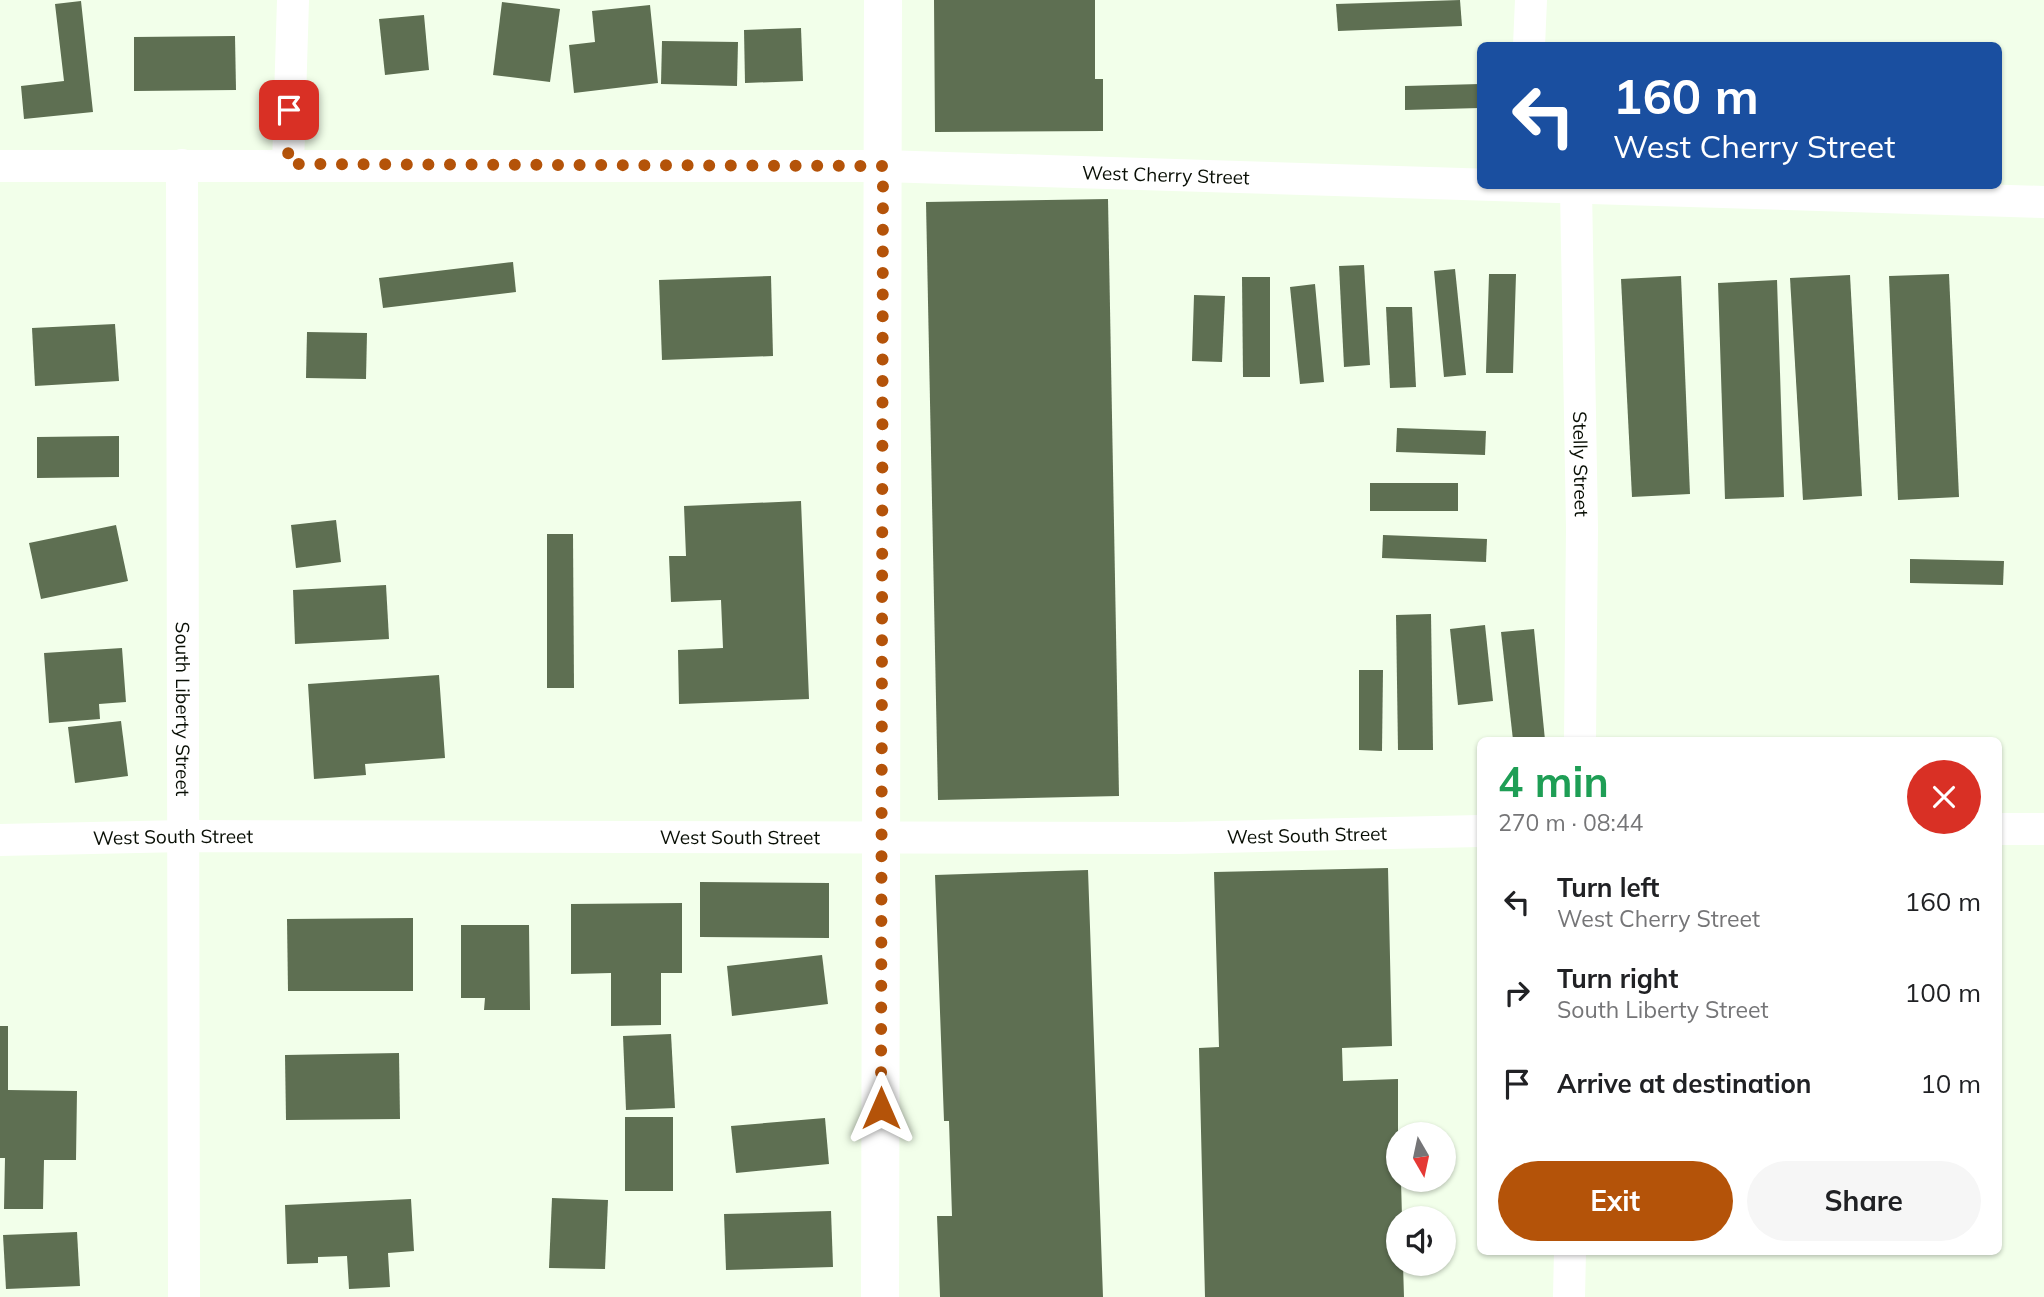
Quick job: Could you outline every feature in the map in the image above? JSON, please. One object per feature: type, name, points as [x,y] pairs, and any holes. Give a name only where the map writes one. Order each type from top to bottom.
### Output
[{"type":"street","points":[[288,164],[292,0]]},
{"type":"street","points":[[880,1297],[883,0]]},
{"type":"street","points":[[1529,42],[1531,0]]},
{"type":"street","points":[[0,166],[182,165]]},
{"type":"street","name":"West Cherry Street","points":[[182,165],[883,166],[1477,185]]},
{"type":"street","name":"South Liberty Street","points":[[182,165],[184,1297]]},
{"type":"street","name":"West Cherry Street","points":[[1576,189],[2044,202]]},
{"type":"street","name":"Stelly Street","points":[[1576,189],[1581,528],[1580,737]]},
{"type":"street","points":[[2002,829],[2044,829]]},
{"type":"street","name":"West South Street","points":[[0,840],[184,836],[1178,838],[1477,831]]},
{"type":"street","points":[[1569,1297],[1570,1255]]},
{"type":"building","points":[[934,0],[1095,0],[1095,79],[1103,79],[1103,131],[935,132]]},
{"type":"building","points":[[1460,0],[1462,26],[1338,31],[1336,4]]},
{"type":"building","points":[[81,1],[93,112],[24,119],[21,86],[64,81],[55,4]]},
{"type":"building","points":[[502,2],[560,9],[550,82],[493,75]]},
{"type":"building","points":[[650,5],[658,83],[574,93],[569,45],[595,42],[592,11]]},
{"type":"building","points":[[424,15],[429,70],[385,75],[379,19]]},
{"type":"building","points":[[801,28],[803,81],[745,83],[744,30]]},
{"type":"building","points":[[235,36],[236,90],[134,91],[134,37]]},
{"type":"building","points":[[662,41],[738,42],[737,86],[661,84]]},
{"type":"building","points":[[1477,84],[1477,108],[1405,110],[1405,86]]},
{"type":"building","points":[[1108,199],[1119,796],[938,800],[926,202]]},
{"type":"building","points":[[513,262],[516,292],[383,308],[379,278]]},
{"type":"building","points":[[1364,265],[1370,365],[1344,367],[1339,266]]},
{"type":"building","points":[[1455,269],[1466,375],[1444,377],[1434,271]]},
{"type":"building","points":[[1489,274],[1516,274],[1513,373],[1486,373]]},
{"type":"building","points":[[1949,274],[1959,497],[1898,500],[1889,276]]},
{"type":"building","points":[[1850,275],[1862,496],[1803,500],[1790,278]]},
{"type":"building","points":[[771,276],[773,356],[662,360],[659,280]]},
{"type":"building","points":[[1681,276],[1690,494],[1632,497],[1621,279]]},
{"type":"building","points":[[1242,277],[1270,277],[1270,377],[1243,377]]},
{"type":"building","points":[[1777,280],[1784,497],[1725,499],[1718,283]]},
{"type":"building","points":[[1315,284],[1324,382],[1300,384],[1290,287]]},
{"type":"building","points":[[1194,295],[1225,296],[1222,362],[1192,361]]},
{"type":"building","points":[[1386,307],[1412,307],[1416,387],[1390,388]]},
{"type":"building","points":[[115,324],[119,381],[35,386],[32,328]]},
{"type":"building","points":[[307,332],[367,333],[366,379],[306,378]]},
{"type":"building","points":[[1397,428],[1486,431],[1485,455],[1396,452]]},
{"type":"building","points":[[119,436],[119,477],[37,478],[37,437]]},
{"type":"building","points":[[1370,483],[1458,483],[1458,511],[1370,511]]},
{"type":"building","points":[[801,501],[809,699],[679,704],[678,650],[723,648],[721,600],[671,602],[669,556],[686,556],[684,506]]},
{"type":"building","points":[[336,520],[341,562],[296,568],[291,525]]},
{"type":"building","points":[[116,525],[128,581],[41,599],[29,543]]},
{"type":"building","points":[[547,534],[573,534],[574,688],[547,688]]},
{"type":"building","points":[[1383,535],[1487,539],[1486,562],[1382,558]]},
{"type":"building","points":[[1910,559],[2004,561],[2003,585],[1910,583]]},
{"type":"building","points":[[386,585],[389,639],[295,644],[293,590]]},
{"type":"building","points":[[1431,614],[1433,750],[1398,750],[1396,615]]},
{"type":"building","points":[[1485,625],[1493,701],[1458,705],[1450,629]]},
{"type":"building","points":[[1534,629],[1545,737],[1513,737],[1501,632]]},
{"type":"building","points":[[122,648],[126,702],[99,704],[100,719],[49,723],[44,653]]},
{"type":"building","points":[[1359,670],[1383,670],[1382,751],[1359,750]]},
{"type":"building","points":[[439,675],[445,758],[365,764],[366,775],[314,779],[308,684]]},
{"type":"building","points":[[121,721],[128,776],[75,783],[68,727]]},
{"type":"building","points":[[1388,868],[1392,1046],[1342,1048],[1343,1081],[1398,1079],[1398,1122],[1386,1122],[1386,1192],[1401,1192],[1402,1206],[1386,1206],[1386,1276],[1403,1276],[1404,1297],[1205,1297],[1199,1048],[1219,1047],[1214,872]]},
{"type":"building","points":[[1088,870],[1103,1297],[940,1297],[937,1216],[952,1216],[949,1121],[944,1121],[935,875]]},
{"type":"building","points":[[700,882],[829,883],[829,938],[700,937]]},
{"type":"building","points":[[682,903],[682,973],[661,973],[661,1025],[611,1026],[611,973],[571,974],[571,904]]},
{"type":"building","points":[[413,918],[413,991],[288,991],[287,919]]},
{"type":"building","points":[[461,925],[529,925],[530,1010],[484,1010],[485,998],[461,998]]},
{"type":"building","points":[[822,955],[828,1004],[732,1016],[727,966]]},
{"type":"building","points":[[0,1026],[8,1026],[8,1090],[77,1091],[76,1160],[44,1160],[43,1209],[4,1209],[5,1158],[0,1158]]},
{"type":"building","points":[[671,1034],[675,1108],[626,1110],[623,1036]]},
{"type":"building","points":[[399,1053],[400,1119],[286,1120],[285,1055]]},
{"type":"building","points":[[625,1117],[673,1117],[673,1191],[625,1191]]},
{"type":"building","points":[[825,1118],[829,1164],[736,1173],[731,1126]]},
{"type":"building","points":[[552,1198],[608,1200],[605,1269],[549,1268]]},
{"type":"building","points":[[411,1199],[414,1251],[388,1253],[390,1287],[349,1289],[347,1256],[318,1257],[318,1263],[287,1264],[285,1205]]},
{"type":"building","points":[[831,1211],[833,1267],[726,1270],[724,1214]]},
{"type":"building","points":[[77,1232],[80,1286],[6,1289],[3,1235]]},
{"type":"route","points":[[289,110],[288,164],[883,166],[881,1108]]}]
